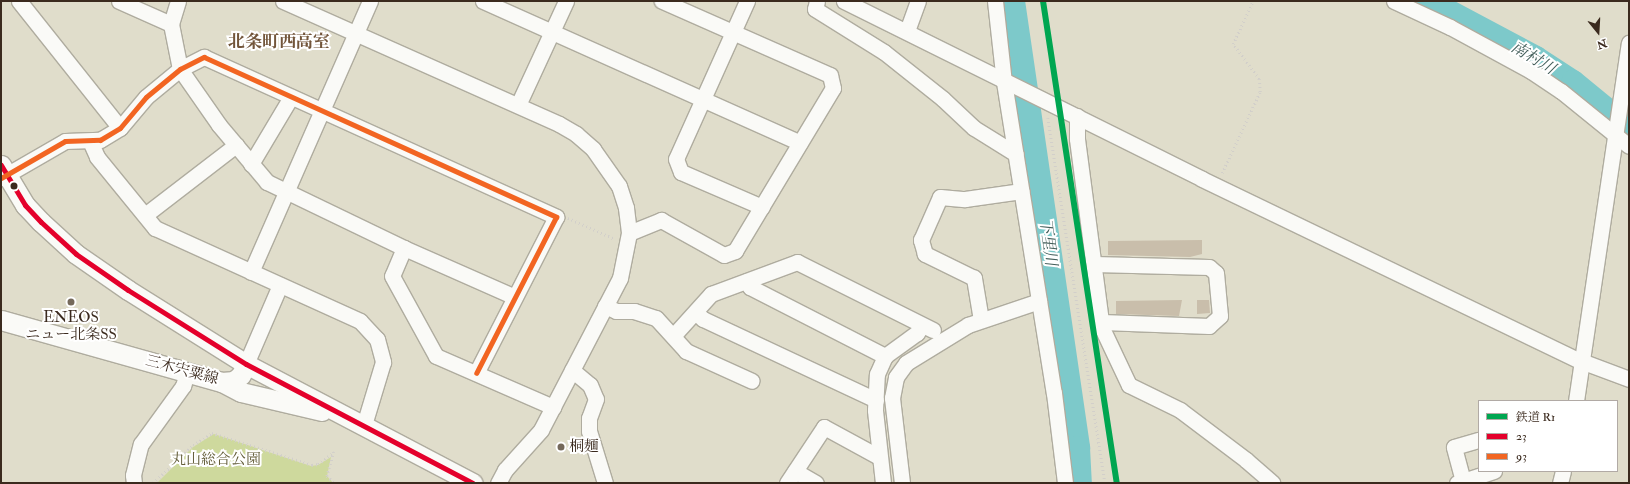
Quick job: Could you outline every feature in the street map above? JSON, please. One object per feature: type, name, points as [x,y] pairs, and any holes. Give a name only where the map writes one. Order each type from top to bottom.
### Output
[{"type":"main road","points":[[3,172],[25,205],[76,254],[128,290],[246,364],[474,483]]},
{"type":"main road","name":"三木宍粟線","points":[[1,320],[222,382],[234,381],[241,375],[246,364]]},
{"type":"main road","points":[[222,382],[241,392],[356,421]]},
{"type":"street","points":[[19,1],[120,128]]},
{"type":"street","points":[[119,1],[171,24]]},
{"type":"street","points":[[178,1],[171,24],[180,70],[236,145],[267,182],[284,192],[404,248],[515,297]]},
{"type":"street","points":[[283,1],[558,124],[576,134],[593,150],[607,166],[619,186],[626,208],[628,239],[620,278],[541,430],[505,470],[498,483]]},
{"type":"street","points":[[251,272],[284,192],[370,1]]},
{"type":"street","points":[[483,1],[800,143]]},
{"type":"street","points":[[518,106],[566,1]]},
{"type":"street","points":[[628,239],[661,220],[724,255],[736,251],[833,88],[830,75],[662,1]]},
{"type":"street","points":[[747,1],[676,159],[681,172],[762,207]]},
{"type":"street","points":[[817,1],[815,9],[884,52],[943,99],[974,128],[1016,154]]},
{"type":"street","points":[[844,1],[907,30],[1007,83],[1217,186],[1581,361],[1629,379]]},
{"type":"street","points":[[907,30],[918,1]]},
{"type":"street","points":[[995,1],[1021,191],[1055,401],[1064,483]]},
{"type":"street","points":[[1394,1],[1450,27],[1531,71],[1561,91],[1629,146]]},
{"type":"street","points":[[1576,400],[1629,43]]},
{"type":"street","points":[[3,172],[65,141],[100,140],[120,128],[146,97],[180,70],[204,57],[556,217],[476,373]]},
{"type":"street","points":[[251,164],[291,97]]},
{"type":"street","points":[[1077,116],[1077,139],[1102,322],[1129,385],[1180,410],[1264,481]]},
{"type":"street","points":[[90,141],[97,157],[156,228],[360,321],[377,338],[383,362],[356,421]]},
{"type":"street","points":[[145,215],[236,145]]},
{"type":"street","points":[[981,320],[974,278],[925,254],[921,240],[940,197],[965,199],[1021,191]]},
{"type":"street","points":[[404,248],[392,276],[436,356],[552,407]]},
{"type":"street","points":[[673,336],[696,313],[711,294],[797,262],[928,328],[917,332],[885,356],[877,374],[876,400],[879,457],[883,483]]},
{"type":"street","points":[[1094,264],[1209,267],[1216,273],[1220,316],[1209,326],[1102,322]]},
{"type":"street","points":[[747,281],[750,287],[885,356]]},
{"type":"street","points":[[246,364],[280,285]]},
{"type":"street","points":[[902,483],[892,398],[896,377],[906,364],[923,351],[968,325],[1039,301]]},
{"type":"street","points":[[605,306],[616,311],[634,311],[656,318],[686,351],[752,381]]},
{"type":"street","points":[[696,313],[703,319],[876,400]]},
{"type":"street","points":[[572,370],[582,376],[590,385],[596,399],[589,418],[588,431],[605,483]]},
{"type":"street","points":[[134,483],[133,475],[141,444],[183,386],[187,373]]},
{"type":"street","points":[[816,483],[791,477],[824,427],[879,457]]},
{"type":"street","points":[[1478,440],[1454,448],[1460,482],[1491,472]]},
{"type":"street","points":[[1560,483],[1563,472]]},
{"type":"path","points":[[1217,186],[1260,92],[1259,79],[1233,44],[1253,1]]},
{"type":"path","points":[[1044,100],[1105,483]]},
{"type":"path","points":[[556,217],[567,218],[628,239]]},
{"type":"path","points":[[153,483],[193,445],[212,433],[312,465],[318,464],[334,452],[327,476],[336,483]]},
{"type":"green space","name":"丸山総合公園","points":[[214,434],[311,466],[318,465],[331,457],[327,476],[333,483],[157,483],[193,447]]},
{"type":"building","points":[[1202,240],[1202,254],[1190,257],[1108,255],[1108,241]]},
{"type":"building","points":[[1182,300],[1179,316],[1116,314],[1116,301]]},
{"type":"building","points":[[1197,300],[1209,300],[1210,313],[1197,314]]},
{"type":"waterway","name":"下里川","points":[[1013,1],[1078,448],[1080,483]]},
{"type":"waterway","name":"南村川","points":[[1429,1],[1536,58],[1573,82],[1629,128]]},
{"type":"rail line","name":"R1","points":[[1043,1],[1117,483]]},
{"type":"transit line","name":"93","points":[[1,178],[65,141],[100,140],[120,128],[146,97],[180,69],[204,57],[556,217],[476,373]]},
{"type":"transit line","name":"23","points":[[1,165],[25,205],[41,222],[76,254],[128,290],[246,364],[473,483]]},
{"type":"place","name":"ENEOS ニュー北条SS","points":[[71,302]]},
{"type":"place","name":"桐麺","points":[[561,447]]},
{"type":"district","name":"北条町西高室","points":[[279,42]]}]
